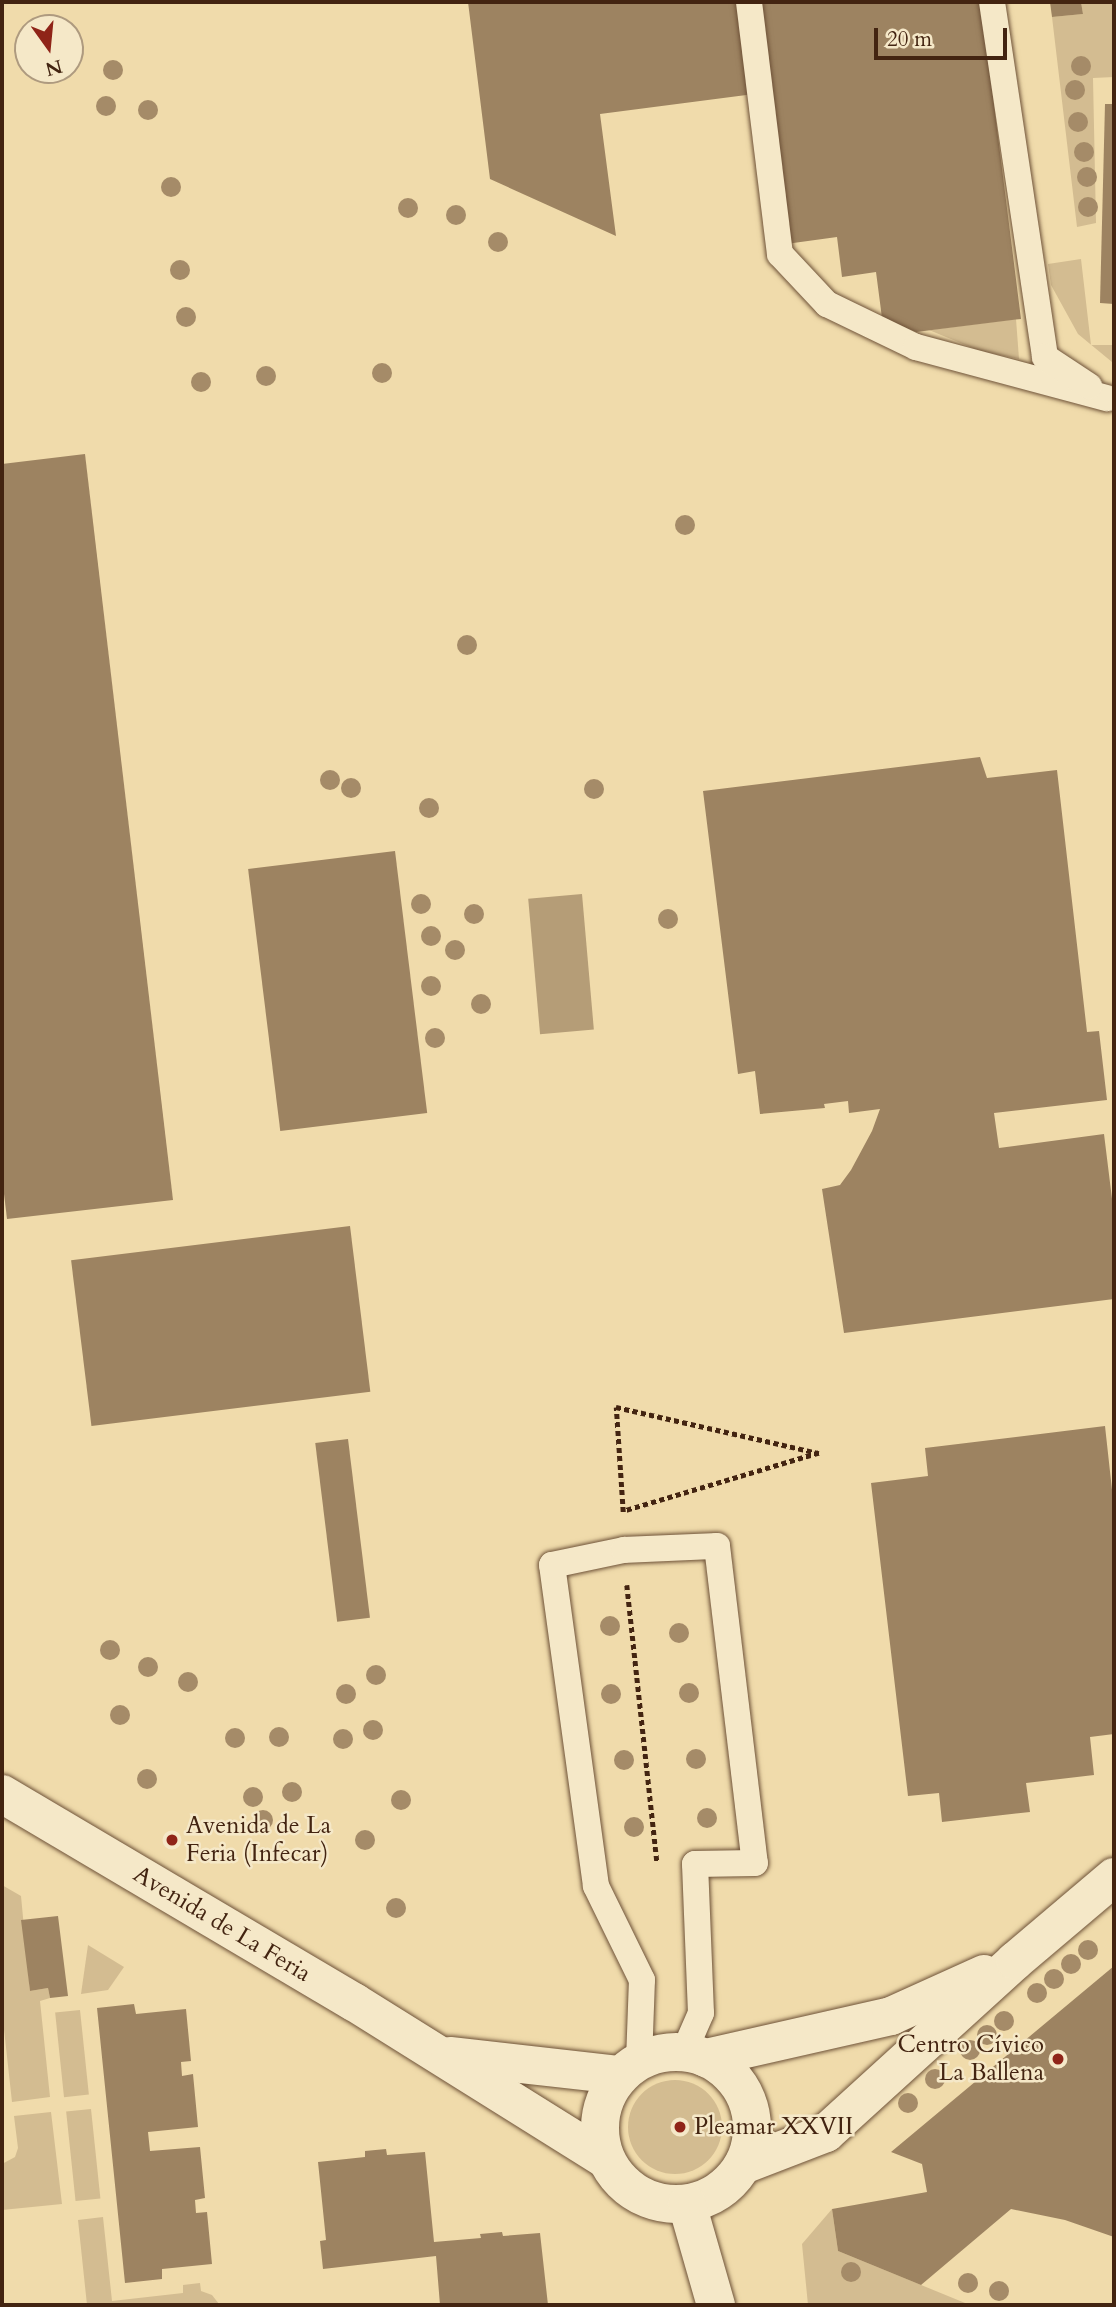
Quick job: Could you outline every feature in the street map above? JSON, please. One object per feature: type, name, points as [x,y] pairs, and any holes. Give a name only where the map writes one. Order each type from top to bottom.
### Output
[{"type":"street","name":"Avenida de La Feria","points":[[2,1794],[441,2055],[606,2160]]},
{"type":"street","points":[[743,2165],[826,2133],[1015,1961],[1114,1877]]},
{"type":"street","points":[[695,2055],[725,2069],[742,2090],[751,2114],[752,2141],[743,2165],[720,2190],[687,2204],[673,2205],[640,2196],[614,2175],[606,2160],[600,2137],[600,2115],[607,2094],[630,2068],[660,2053],[695,2055],[891,2015],[1015,1961]]},
{"type":"street","name":"Avenida de La Feria","points":[[441,2055],[630,2068]]},
{"type":"street","points":[[687,2204],[716,2305]]},
{"type":"lane","points":[[749,2],[780,254],[827,304],[916,347],[1111,399]]},
{"type":"lane","points":[[992,2],[1045,357],[1111,399]]},
{"type":"lane","points":[[1023,376],[1045,357]]},
{"type":"lane","points":[[630,2068],[642,1980],[596,1886],[552,1564],[624,1550],[717,1546],[755,1863],[695,1864],[701,2012],[695,2055]]},
{"type":"path","points":[[623,1512],[819,1453],[615,1407],[624,1550],[657,1865]]},
{"type":"shaded area","points":[[1081,2],[1114,2],[1114,77],[1093,78],[1096,223],[1077,227],[1052,17],[1083,14]]},
{"type":"shaded area","points":[[1081,259],[1091,345],[1078,334],[1051,285],[1048,264]]},
{"type":"shaded area","points":[[1016,319],[1019,359],[980,351],[929,330]]},
{"type":"shaded area","points":[[1091,345],[1114,345],[1114,363],[1112,362]]},
{"type":"shaded area","points":[[582,894],[594,1029],[540,1034],[528,899]]},
{"type":"shaded area","points":[[2,1885],[21,1896],[30,1991],[48,1988],[50,1998],[40,2001],[50,2097],[12,2102],[2,2011]]},
{"type":"shaded area","points":[[88,1945],[124,1967],[108,1990],[81,1994]]},
{"type":"shaded area","points":[[80,2010],[89,2095],[64,2097],[55,2013]]},
{"type":"shaded area","points":[[675,2080],[693,2084],[708,2094],[718,2109],[722,2127],[718,2145],[708,2160],[693,2170],[675,2174],[657,2170],[642,2160],[632,2145],[628,2127],[632,2109],[642,2094],[657,2084]]},
{"type":"shaded area","points":[[91,2109],[100,2199],[76,2201],[66,2112]]},
{"type":"shaded area","points":[[51,2112],[62,2204],[2,2210],[2,2164],[15,2157],[18,2148],[14,2116]]},
{"type":"shaded area","points":[[832,2209],[838,2251],[970,2305],[808,2305],[802,2244]]},
{"type":"shaded area","points":[[103,2217],[112,2301],[183,2293],[183,2285],[200,2283],[201,2291],[212,2295],[219,2304],[232,2305],[87,2305],[78,2220]]},
{"type":"building","points":[[468,2],[742,2],[754,94],[600,114],[616,236],[490,179]]},
{"type":"building","points":[[754,2],[981,2],[1021,319],[916,332],[882,318],[876,272],[842,277],[837,237],[786,244]]},
{"type":"building","points":[[1050,2],[1081,2],[1083,14],[1052,17]]},
{"type":"building","points":[[1105,104],[1114,104],[1114,304],[1100,303]]},
{"type":"building","points":[[85,454],[173,1200],[7,1219],[2,1177],[2,464]]},
{"type":"building","points":[[980,757],[987,778],[1057,770],[1087,1032],[1099,1031],[1107,1100],[994,1113],[999,1148],[1104,1134],[1114,1215],[1114,1299],[844,1333],[822,1189],[840,1185],[851,1170],[872,1131],[880,1109],[849,1113],[848,1101],[824,1104],[825,1108],[760,1114],[755,1071],[738,1074],[703,791]]},
{"type":"building","points":[[395,851],[427,1113],[280,1131],[248,869]]},
{"type":"building","points":[[350,1226],[370,1392],[91,1426],[71,1260]]},
{"type":"building","points":[[1105,1426],[1114,1508],[1114,1734],[1090,1737],[1094,1775],[1026,1783],[1030,1812],[942,1822],[939,1793],[908,1796],[871,1483],[928,1476],[925,1448]]},
{"type":"building","points":[[348,1439],[370,1618],[337,1622],[315,1443]]},
{"type":"building","points":[[58,1916],[68,1996],[50,1998],[48,1988],[30,1991],[21,1920]]},
{"type":"building","name":"Centro Cívico La Ballena","points":[[1114,1966],[1114,2237],[1065,2220],[1011,2209],[921,2285],[838,2251],[832,2209],[927,2192],[922,2164],[891,2152]]},
{"type":"building","points":[[134,2004],[136,2014],[186,2009],[191,2061],[181,2062],[182,2076],[193,2074],[198,2127],[148,2132],[150,2151],[200,2147],[205,2198],[195,2200],[196,2213],[207,2212],[212,2264],[162,2269],[162,2279],[125,2283],[97,2008]]},
{"type":"building","points":[[386,2149],[387,2155],[425,2152],[434,2242],[481,2238],[480,2234],[502,2232],[503,2236],[540,2233],[548,2305],[440,2305],[436,2256],[323,2269],[320,2241],[326,2240],[318,2162],[365,2157],[365,2151]]},
{"type":"place","name":"Avenida de La Feria (Infecar)","points":[[172,1840]]},
{"type":"place","name":"Centro Cívico La Ballena","points":[[1058,2059]]},
{"type":"place","name":"Pleamar XXVII","points":[[680,2127]]}]
